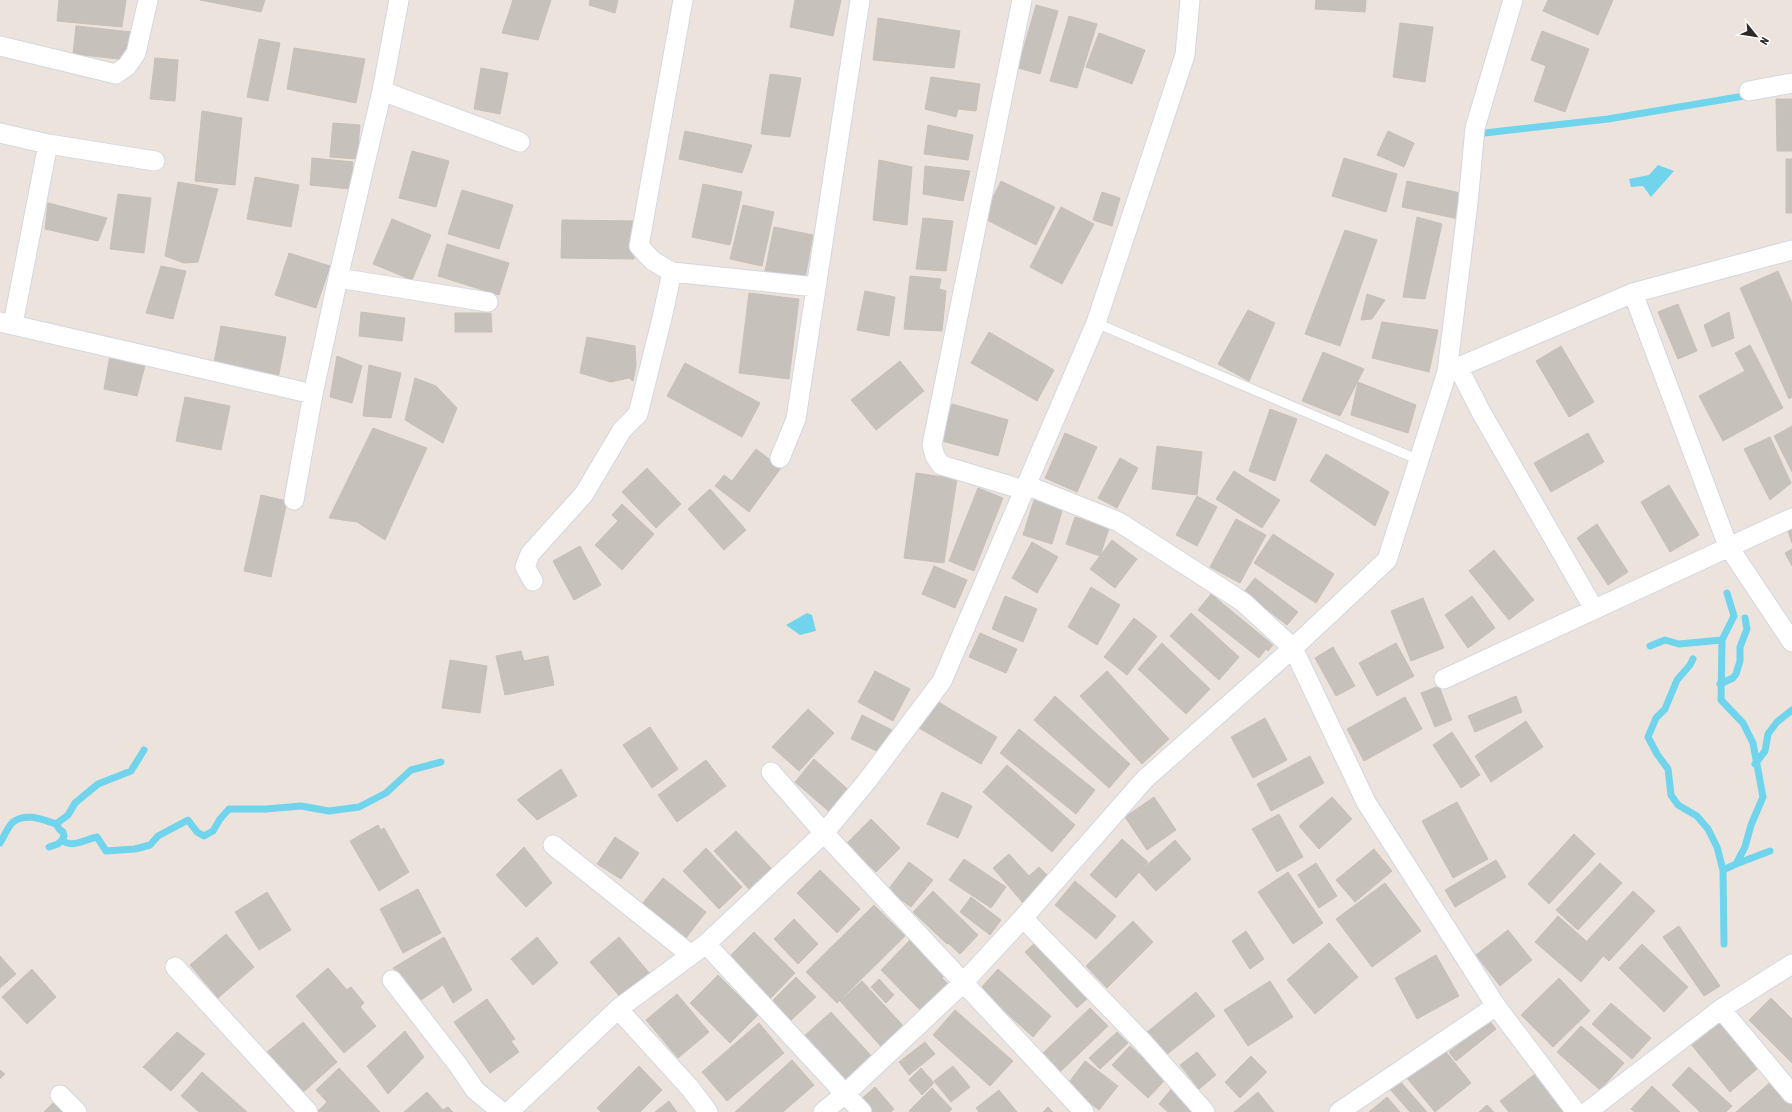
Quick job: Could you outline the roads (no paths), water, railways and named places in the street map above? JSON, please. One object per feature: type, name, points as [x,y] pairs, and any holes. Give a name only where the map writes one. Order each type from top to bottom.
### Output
[{"type":"street","points":[[0,46],[116,74],[127,66],[136,53],[148,0]]},
{"type":"street","points":[[294,500],[313,394],[338,278],[382,91],[399,0]]},
{"type":"street","points":[[683,0],[639,246],[653,261],[672,272],[816,287]]},
{"type":"street","points":[[780,458],[796,419],[860,0]]},
{"type":"street","points":[[1022,0],[932,445],[935,456],[941,465],[1025,487],[1119,522],[1242,602],[1293,648],[1366,802],[1496,1006],[1576,1112]]},
{"type":"street","points":[[509,1112],[618,1009],[699,949],[824,833],[867,781],[942,681],[1096,323],[1185,55],[1190,0]]},
{"type":"street","points":[[823,1112],[845,1094],[963,983],[1023,918],[1145,779],[1293,648],[1387,560],[1419,460],[1453,369],[1475,128],[1513,0]]},
{"type":"street","points":[[1750,91],[1792,83]]},
{"type":"street","points":[[382,91],[520,142]]},
{"type":"street","points":[[0,133],[48,144],[154,160]]},
{"type":"street","points":[[48,144],[7,323],[313,394]]},
{"type":"street","points":[[1453,369],[1633,293],[1792,250]]},
{"type":"street","points":[[533,581],[524,567],[530,554],[584,494],[622,430],[638,414],[672,272]]},
{"type":"street","points":[[338,278],[488,302]]},
{"type":"street","points":[[1633,293],[1728,546],[1792,642]]},
{"type":"street","points":[[1453,369],[1480,412],[1594,609]]},
{"type":"street","points":[[1444,679],[1728,546],[1792,518]]},
{"type":"street","points":[[771,772],[824,833],[1084,1112]]},
{"type":"street","points":[[553,845],[699,949],[862,1112]]},
{"type":"street","points":[[1023,918],[1142,1041],[1205,1112]]},
{"type":"street","points":[[1587,1112],[1720,1009],[1792,964]]},
{"type":"street","points":[[175,967],[308,1112]]},
{"type":"street","points":[[392,980],[448,1052],[475,1090],[502,1112]]},
{"type":"street","points":[[1339,1112],[1496,1006]]},
{"type":"street","points":[[618,1009],[690,1088],[708,1112]]},
{"type":"street","points":[[1720,1009],[1792,1094]]},
{"type":"street","points":[[60,1094],[77,1112]]},
{"type":"lane","points":[[1096,323],[1419,460]]},
{"type":"water","points":[[1658,165],[1674,171],[1651,197],[1643,186],[1631,187],[1629,179],[1649,175]]},
{"type":"water","points":[[807,613],[812,615],[816,631],[800,635],[786,625]]},
{"type":"waterway","points":[[1476,134],[1608,119],[1750,95]]},
{"type":"waterway","points":[[1724,944],[1723,870],[1736,864],[1745,847],[1751,825],[1763,797],[1753,743],[1743,723],[1721,700],[1722,640],[1734,616],[1727,593]]},
{"type":"waterway","points":[[1720,684],[1733,678],[1736,674],[1740,661],[1740,647],[1747,629],[1745,618]]},
{"type":"waterway","points":[[1650,646],[1665,640],[1679,644],[1722,640]]},
{"type":"waterway","points":[[1693,659],[1690,665],[1677,680],[1665,709],[1656,718],[1648,737],[1657,754],[1668,769],[1671,795],[1678,805],[1697,816],[1708,829],[1717,847],[1723,870]]},
{"type":"waterway","points":[[1755,764],[1765,751],[1768,734],[1777,722],[1792,710]]},
{"type":"waterway","points":[[0,843],[11,824],[18,819],[29,817],[56,824],[68,815],[75,803],[98,784],[131,771],[144,750]]},
{"type":"waterway","points":[[56,824],[63,832],[64,836],[62,840],[66,843],[75,844],[97,837],[106,851],[135,849],[150,845],[158,836],[188,820],[197,832],[204,836],[213,831],[220,819],[229,809],[266,809],[301,806],[329,811],[359,807],[386,793],[411,770],[441,762]]},
{"type":"waterway","points":[[49,847],[58,844],[62,840]]},
{"type":"waterway","points":[[1736,864],[1770,851]]}]
